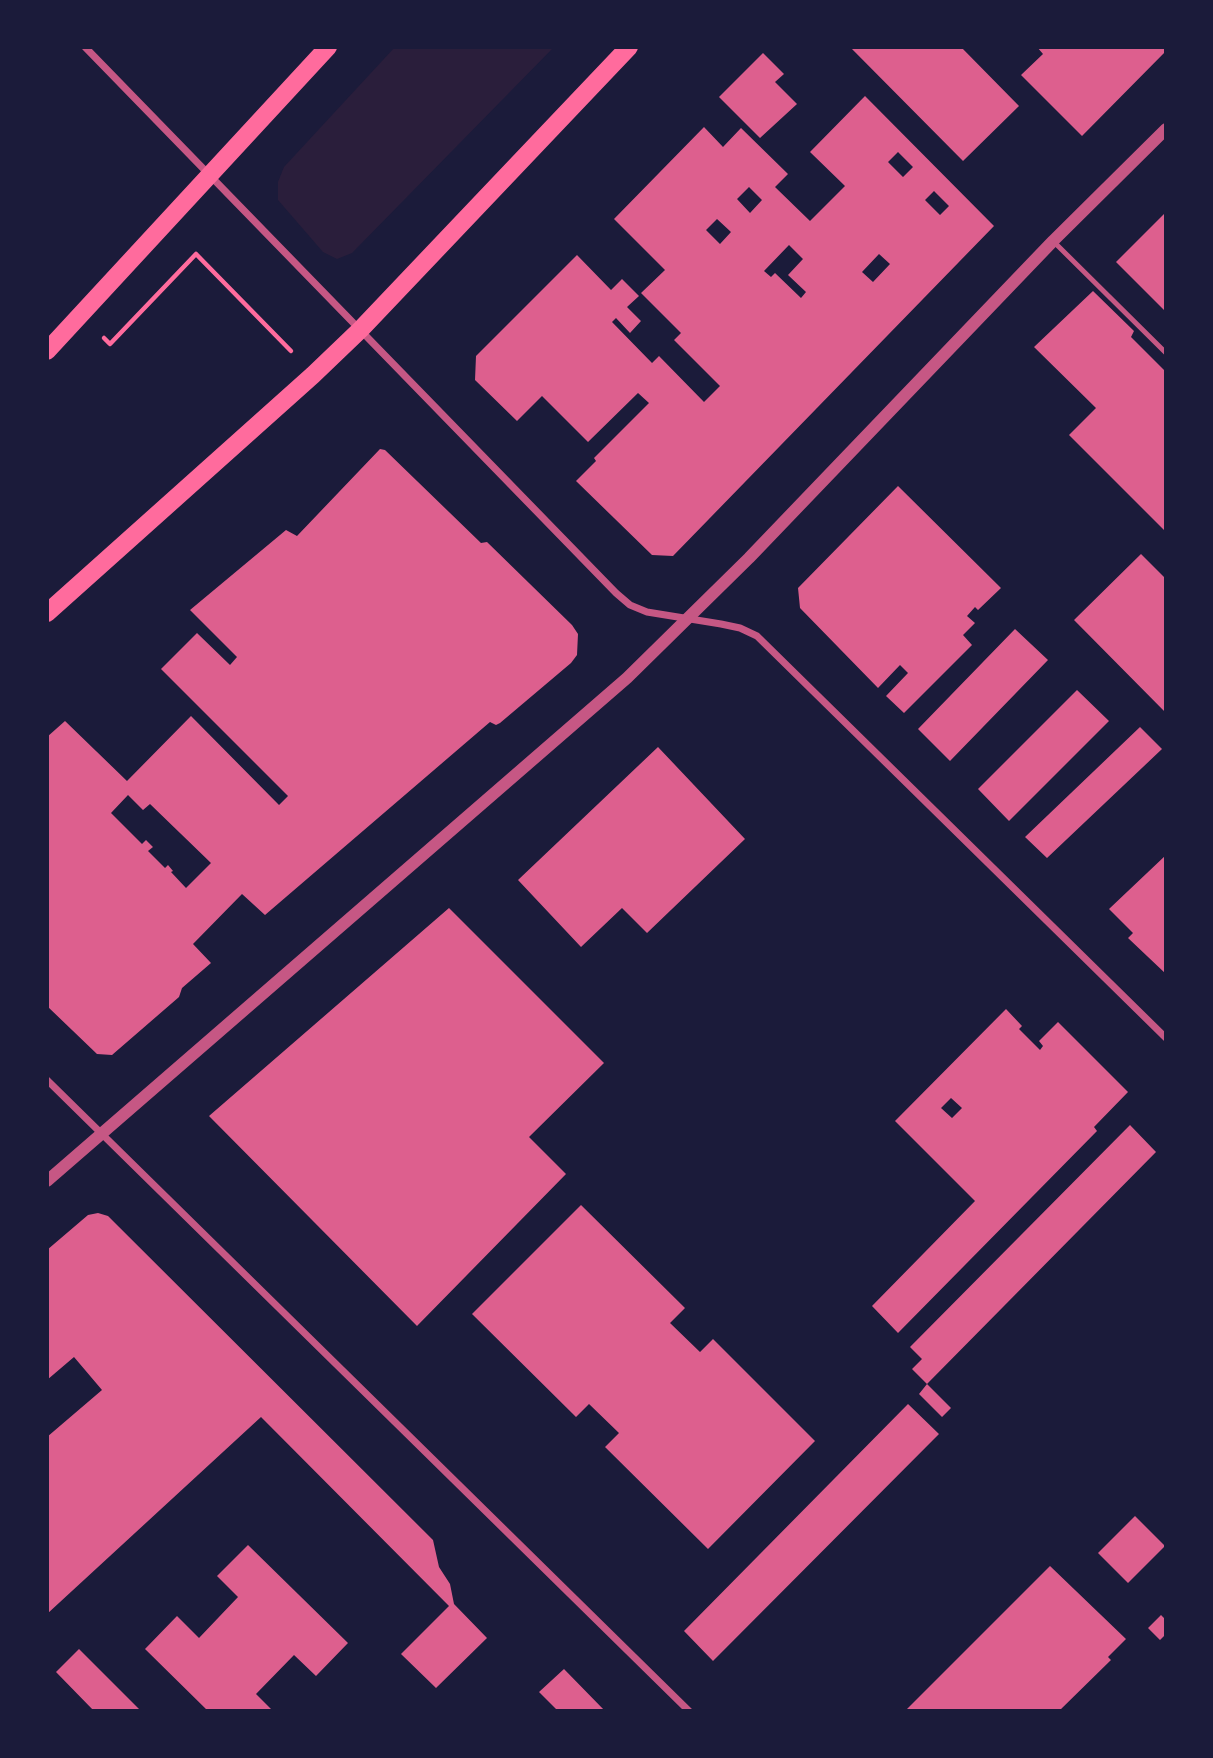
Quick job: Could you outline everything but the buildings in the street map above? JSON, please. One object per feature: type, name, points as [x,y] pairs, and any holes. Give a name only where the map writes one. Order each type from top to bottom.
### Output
[{"type":"main road","points":[[47,351],[328,47]]},
{"type":"main road","points":[[47,613],[361,329],[629,47]]},
{"type":"street","points":[[85,47],[616,593],[630,604],[648,612],[740,628],[757,636],[1166,1038]]},
{"type":"street","points":[[47,1181],[627,678],[688,619],[1053,241],[1166,129]]},
{"type":"street","points":[[47,1080],[689,1711]]},
{"type":"lane","points":[[1053,241],[1166,354]]},
{"type":"path","points":[[82,315],[110,344],[197,254],[313,374]]},
{"type":"shaded area","points":[[395,47],[554,47],[352,253],[337,259],[323,252],[278,200],[278,182],[284,167]]}]
